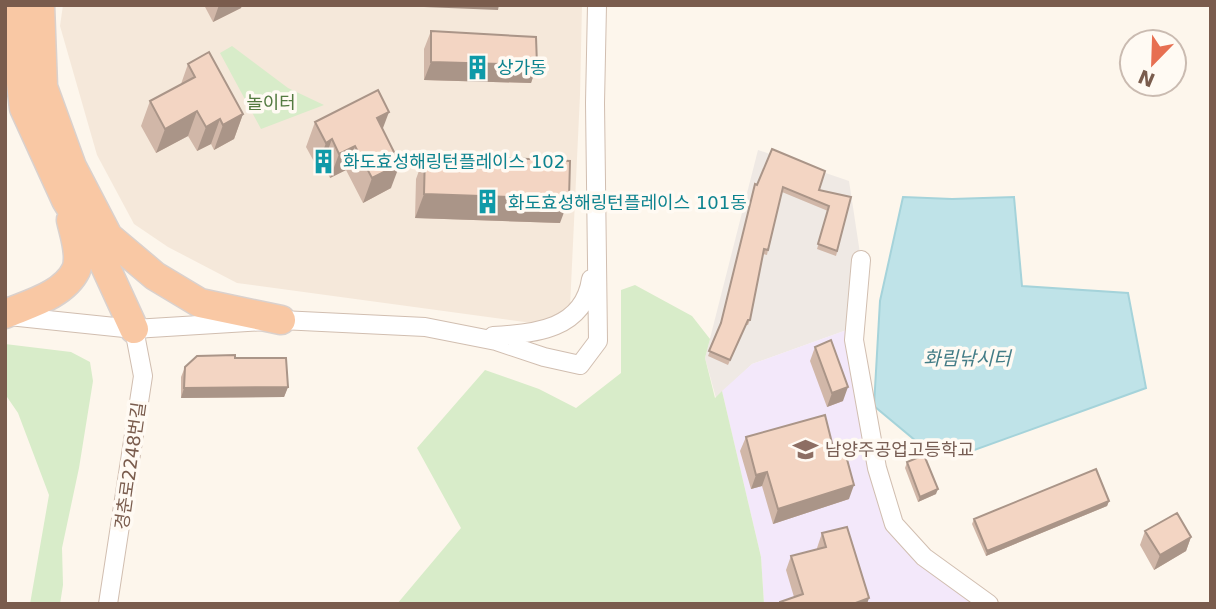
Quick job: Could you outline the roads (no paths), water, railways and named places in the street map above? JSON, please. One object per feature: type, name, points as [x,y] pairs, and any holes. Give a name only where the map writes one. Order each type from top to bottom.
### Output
[{"type":"highway","points":[[15,5],[15,33],[24,108],[66,200],[100,255],[134,329]]},
{"type":"highway","points":[[40,5],[43,87],[72,167],[110,238],[134,329]]},
{"type":"highway","points":[[5,314],[48,296],[66,282],[76,268],[78,250],[66,200]]},
{"type":"highway","points":[[110,238],[155,276],[200,303],[281,320]]},
{"type":"street","points":[[5,314],[134,329],[281,320],[425,327],[580,365],[598,341],[597,5]]},
{"type":"street","points":[[474,337],[549,330],[575,314],[589,294],[597,241]]},
{"type":"street","points":[[861,260],[854,340],[877,468],[894,524],[924,557],[989,604]]},
{"type":"street","name":"경춘로2248번길","points":[[108,604],[143,376],[134,329]]},
{"type":"water","name":"화림낚시터","points":[[903,197],[1014,197],[1022,286],[1128,293],[1146,388],[966,453],[922,446],[874,406],[880,301]]},
{"type":"place","name":"상가동","points":[[477,67]]},
{"type":"place","name":"화도효성해링턴플레이스 102","points":[[323,161]]},
{"type":"place","name":"화도효성해링턴플레이스 101동","points":[[488,202]]},
{"type":"place","name":"남양주공업고등학교","points":[[805,449]]},
{"type":"park label","name":"놀이터","points":[[271,102]]}]
